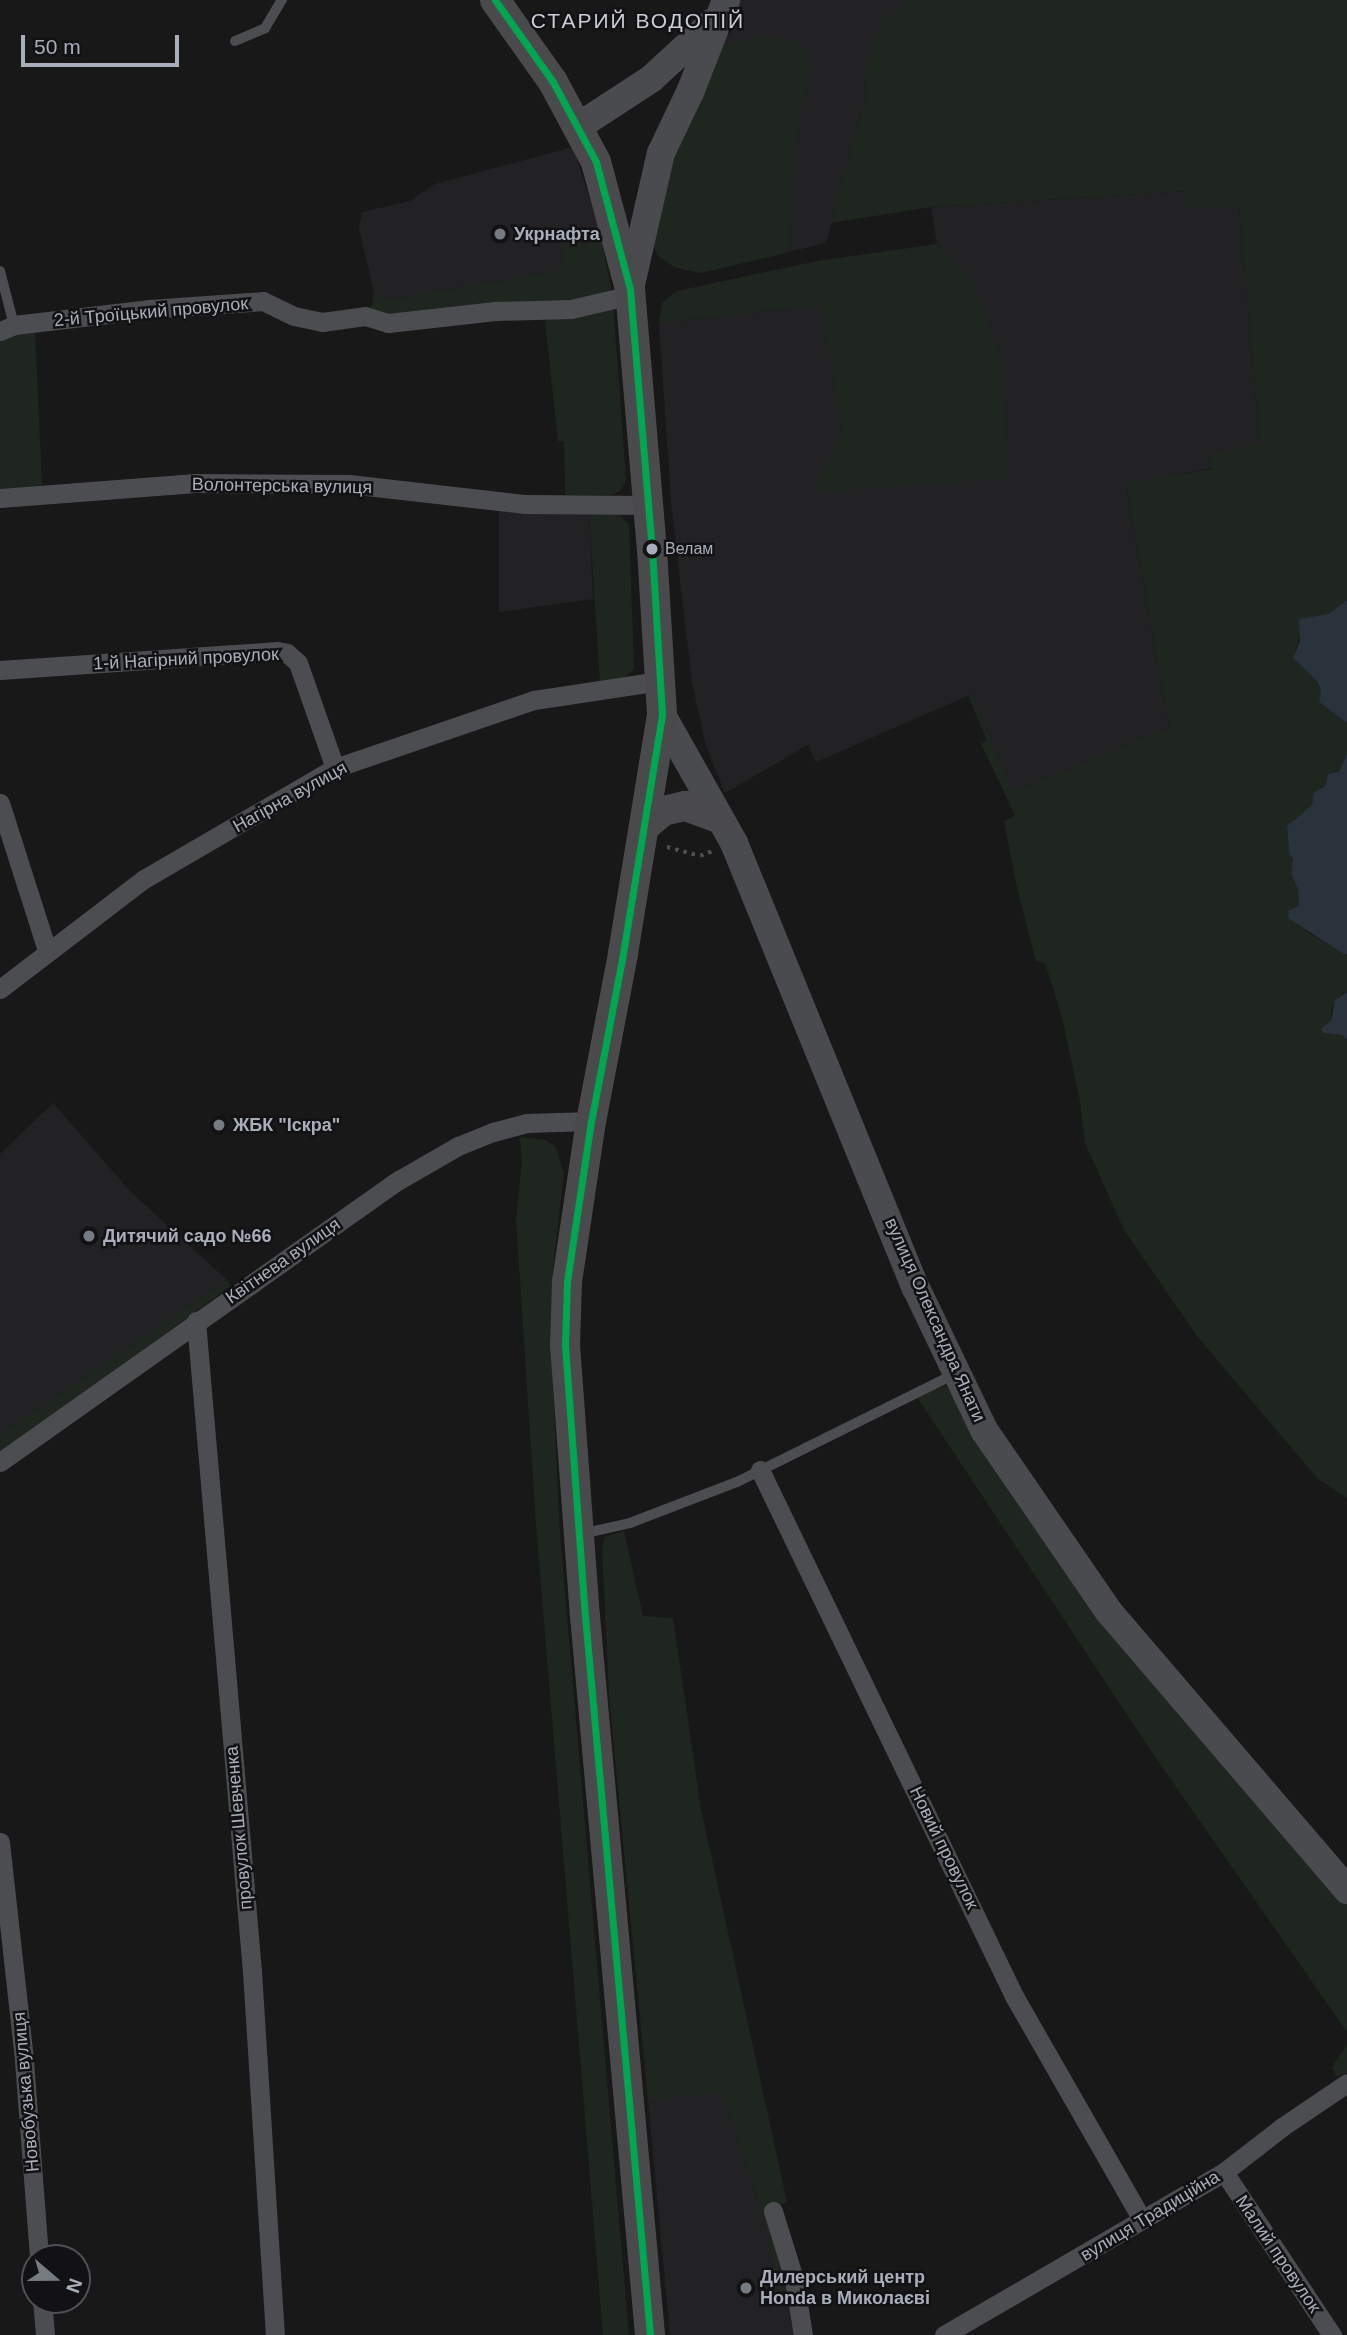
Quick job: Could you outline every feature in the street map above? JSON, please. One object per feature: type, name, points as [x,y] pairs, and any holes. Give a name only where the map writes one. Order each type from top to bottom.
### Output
[{"type":"main road","points":[[495,0],[553,82],[596,162],[630,292],[660,681],[662,715],[591,1121],[567,1282],[565,1333],[579,1535],[650,2335]]},
{"type":"main road","points":[[643,834],[663,811],[685,806],[718,818]]},
{"type":"street","points":[[579,126],[651,79],[723,8]]},
{"type":"street","points":[[630,292],[661,153],[691,90],[723,8]]},
{"type":"street","name":"2-й Троїцький провулок","points":[[7,328],[150,310],[262,302],[294,316],[322,322],[366,316],[388,323],[495,311],[571,309],[630,292]]},
{"type":"street","name":"Волонтерська вулиця","points":[[0,498],[195,483],[336,484],[524,504],[648,505]]},
{"type":"street","name":"1-й Нагірний провулок","points":[[0,670],[277,651],[287,653],[298,663],[335,768]]},
{"type":"street","name":"Нагірна вулиця","points":[[0,989],[47,950],[144,878],[335,768],[534,701],[660,681]]},
{"type":"street","name":"вулиця Олександра Янати","points":[[662,715],[734,843],[916,1288],[984,1430],[1110,1613],[1347,1890]]},
{"type":"street","points":[[0,803],[47,950]]},
{"type":"street","name":"Квітнева вулиця","points":[[0,1462],[196,1321],[400,1180],[458,1146],[526,1123],[591,1121]]},
{"type":"street","name":"провулок Шевченка","points":[[196,1321],[252,1971],[275,2335]]},
{"type":"street","name":"Новий провулок","points":[[760,1470],[1014,1996],[1141,2218]]},
{"type":"street","name":"Новобузька вулиця","points":[[0,1842],[24,2061],[38,2244]]},
{"type":"street","name":"вулиця Традиційна","points":[[944,2335],[1224,2172],[1282,2127],[1347,2083]]},
{"type":"street","name":"Малий провулок","points":[[1224,2172],[1332,2335]]},
{"type":"street","points":[[773,2211],[794,2279],[803,2335]]},
{"type":"street","points":[[44,2314],[45,2335]]},
{"type":"lane","points":[[235,41],[265,28],[282,0]]},
{"type":"lane","points":[[0,271],[7,328]]},
{"type":"lane","points":[[579,1535],[630,1523],[760,1470],[956,1373]]},
{"type":"path","points":[[643,834],[701,856],[734,843]]},
{"type":"shaded area","points":[[736,0],[909,0],[864,80],[867,91],[826,243],[700,273],[674,267],[657,255]]},
{"type":"shaded area","points":[[909,0],[1347,0],[1347,600],[1328,614],[1306,618],[1293,658],[1317,681],[1321,690],[1319,702],[1347,723],[1347,753],[1339,773],[1327,777],[1325,786],[1316,790],[1312,805],[1287,826],[1289,853],[1293,859],[1291,874],[1298,889],[1299,906],[1289,910],[1295,922],[1309,933],[1347,954],[1347,992],[1342,993],[1331,1008],[1331,1021],[1321,1028],[1323,1033],[1342,1035],[1347,1040],[1347,1498],[1317,1478],[1197,1336],[1124,1230],[1085,1143],[1080,1101],[1062,1017],[1045,963],[1036,961],[1017,888],[1004,821],[1015,815],[981,744],[987,740],[968,696],[972,694],[1013,792],[1169,727],[1126,483],[1212,469],[1212,453],[1260,442],[1239,207],[1185,207],[1185,191],[931,207],[831,223],[867,91],[864,80],[882,18],[905,6]]},
{"type":"shaded area","points":[[764,36],[799,43],[807,52],[810,65],[796,139],[788,247],[783,254],[700,273],[674,267],[657,255],[652,239],[655,197],[717,48]]},
{"type":"shaded area","points":[[573,147],[601,234],[566,269],[388,300],[374,292],[359,228],[362,212],[410,201],[435,184]]},
{"type":"shaded area","points":[[1185,191],[1186,207],[1239,207],[1260,443],[1212,453],[1213,468],[1126,484],[1169,727],[1013,792],[972,694],[816,762],[808,745],[725,793],[706,746],[692,683],[671,502],[659,323],[823,305],[842,433],[815,492],[972,279],[937,244],[931,207]]},
{"type":"shaded area","points":[[601,234],[612,294],[571,304],[389,319],[365,311],[372,305],[374,292],[388,300],[565,269],[562,241]]},
{"type":"shaded area","points":[[937,244],[972,279],[1002,360],[1008,478],[814,492],[842,432],[822,305],[659,323],[662,303],[677,291],[817,261]]},
{"type":"shaded area","points":[[613,303],[626,479],[620,491],[611,495],[565,495],[564,441],[558,441],[544,312]]},
{"type":"shaded area","points":[[35,330],[42,485],[0,491],[0,339]]},
{"type":"shaded area","points":[[499,511],[589,514],[593,599],[499,612]]},
{"type":"shaded area","points":[[617,513],[629,524],[634,669],[623,679],[600,682],[589,514]]},
{"type":"shaded area","points":[[1347,600],[1347,723],[1319,702],[1321,690],[1317,681],[1293,658],[1300,641],[1299,619],[1328,614]]},
{"type":"shaded area","points":[[1347,753],[1347,954],[1344,954],[1288,918],[1289,910],[1299,906],[1298,889],[1291,874],[1293,859],[1289,853],[1287,826],[1312,805],[1314,792],[1325,786],[1328,774],[1339,772]]},
{"type":"shaded area","points":[[1347,992],[1347,1040],[1342,1035],[1323,1033],[1321,1028],[1331,1021],[1335,1000]]},
{"type":"shaded area","name":"Дитячий садо №66","points":[[53,1103],[131,1192],[227,1280],[0,1435],[0,1154]]},
{"type":"shaded area","points":[[520,1137],[546,1140],[555,1146],[564,1173],[553,1267],[551,1346],[560,1534],[629,2335],[603,2335],[536,1525],[516,1219],[522,1161]]},
{"type":"shaded area","points":[[227,1280],[231,1286],[0,1454],[0,1435]]},
{"type":"shaded area","points":[[944,1386],[949,1389],[1101,1619],[1347,1904],[1347,2032],[1151,1751],[917,1397]]},
{"type":"shaded area","points":[[624,1531],[643,1616],[673,1618],[701,1809],[787,2202],[770,2209],[790,2297],[777,2290],[763,2216],[723,2092],[648,2100],[609,1696],[602,1547],[605,1537]]},
{"type":"shaded area","points":[[1347,2044],[1347,2073],[1336,2077],[1332,2067]]},
{"type":"shaded area","points":[[723,2091],[763,2216],[777,2290],[791,2297],[798,2335],[670,2335],[648,2100]]},
{"type":"transit line","points":[[495,0],[553,82],[596,162],[630,289],[652,550],[662,715],[623,954],[591,1121],[567,1282],[565,1345],[585,1616],[650,2335]]},
{"type":"place","name":"Укрнафта","points":[[500,234]]},
{"type":"place","name":"Велам","points":[[652,549]]},
{"type":"place","name":"ЖБК \"Іскра\"","points":[[219,1125]]},
{"type":"place","name":"Дитячий садо №66","points":[[89,1236]]},
{"type":"place","name":"Дилерський центр Honda в Миколаєві","points":[[746,2288]]},
{"type":"district","name":"СТАРИЙ ВОДОПІЙ","points":[[638,21]]}]
